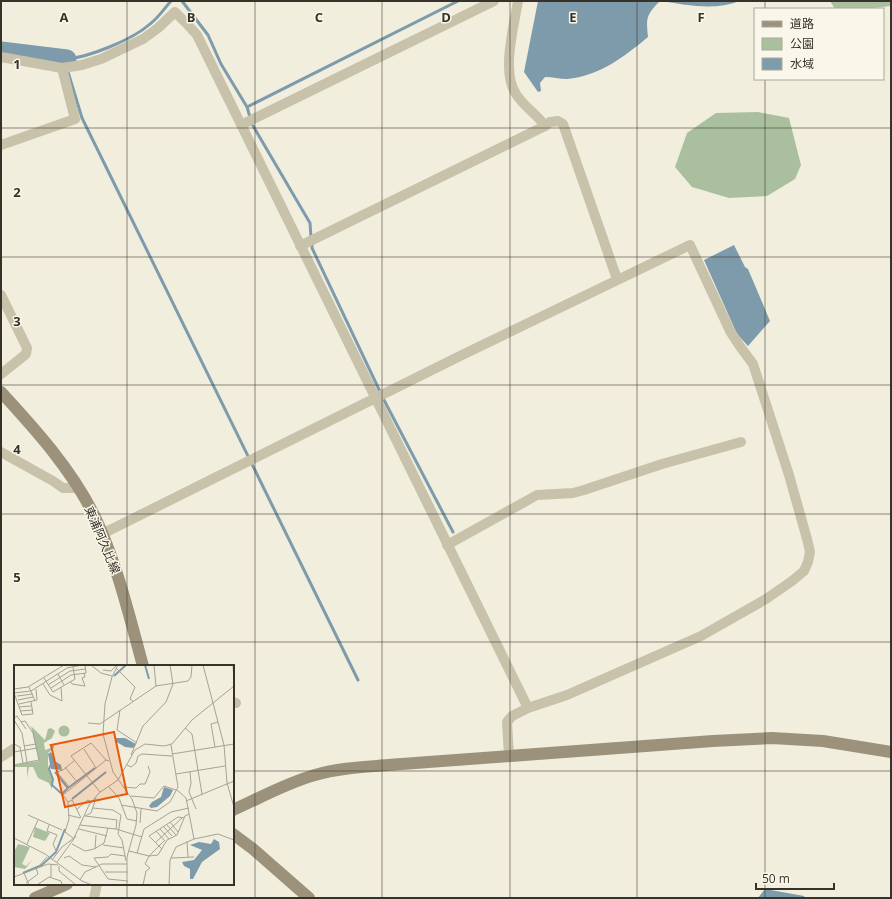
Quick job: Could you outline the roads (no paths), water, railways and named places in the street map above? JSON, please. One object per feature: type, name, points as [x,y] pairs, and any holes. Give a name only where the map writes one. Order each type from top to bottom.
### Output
[{"type":"street","points":[[241,124],[494,1]]},
{"type":"street","points":[[518,1],[511,49],[509,70],[510,82],[515,93],[523,103],[539,117],[545,126]]},
{"type":"street","points":[[1,57],[62,68],[88,63],[101,59],[127,47],[158,28],[175,12],[197,35],[528,708]]},
{"type":"street","points":[[1,145],[75,119],[62,68]]},
{"type":"street","points":[[300,246],[545,126],[550,122],[558,120],[563,124],[618,279]]},
{"type":"street","points":[[102,534],[375,398],[690,245],[730,331],[753,364],[799,510],[810,552],[808,562],[804,571],[766,599],[701,636],[567,695],[528,708],[512,716],[507,722],[509,756]]},
{"type":"street","points":[[1,295],[27,348],[26,354],[1,374]]},
{"type":"street","name":"東浦阿久比線","points":[[1,392],[46,442],[79,488],[94,516],[123,591],[143,665]]},
{"type":"street","points":[[448,545],[537,495],[578,492],[662,464],[740,442]]},
{"type":"street","points":[[1,452],[53,480],[63,488],[79,488]]},
{"type":"street","points":[[234,810],[314,775],[340,769],[772,738],[823,741],[891,752]]},
{"type":"street","points":[[1,757],[14,749]]},
{"type":"street","points":[[234,835],[310,898]]},
{"type":"street","points":[[35,898],[65,885]]},
{"type":"street","points":[[94,898],[97,885]]},
{"type":"water","points":[[538,1],[660,1],[648,17],[648,37],[630,52],[600,70],[590,74],[567,79],[545,77],[540,83],[541,91],[538,92],[524,72]]},
{"type":"water","points":[[661,1],[740,1],[720,6],[700,6]]},
{"type":"water","points":[[734,245],[745,267],[748,269],[770,321],[748,346],[737,334],[704,260]]},
{"type":"water","points":[[765,889],[804,896],[805,898],[758,898]]},
{"type":"waterway","points":[[171,1],[153,22],[133,36],[110,47],[87,55],[67,59],[68,72],[82,118],[358,680]]},
{"type":"waterway","points":[[182,1],[208,35],[221,64],[247,107],[458,1]]},
{"type":"waterway","points":[[1,51],[67,59]]},
{"type":"waterway","points":[[247,107],[252,124],[310,223],[311,238]]},
{"type":"waterway","points":[[312,243],[312,248],[384,400],[453,532]]}]
